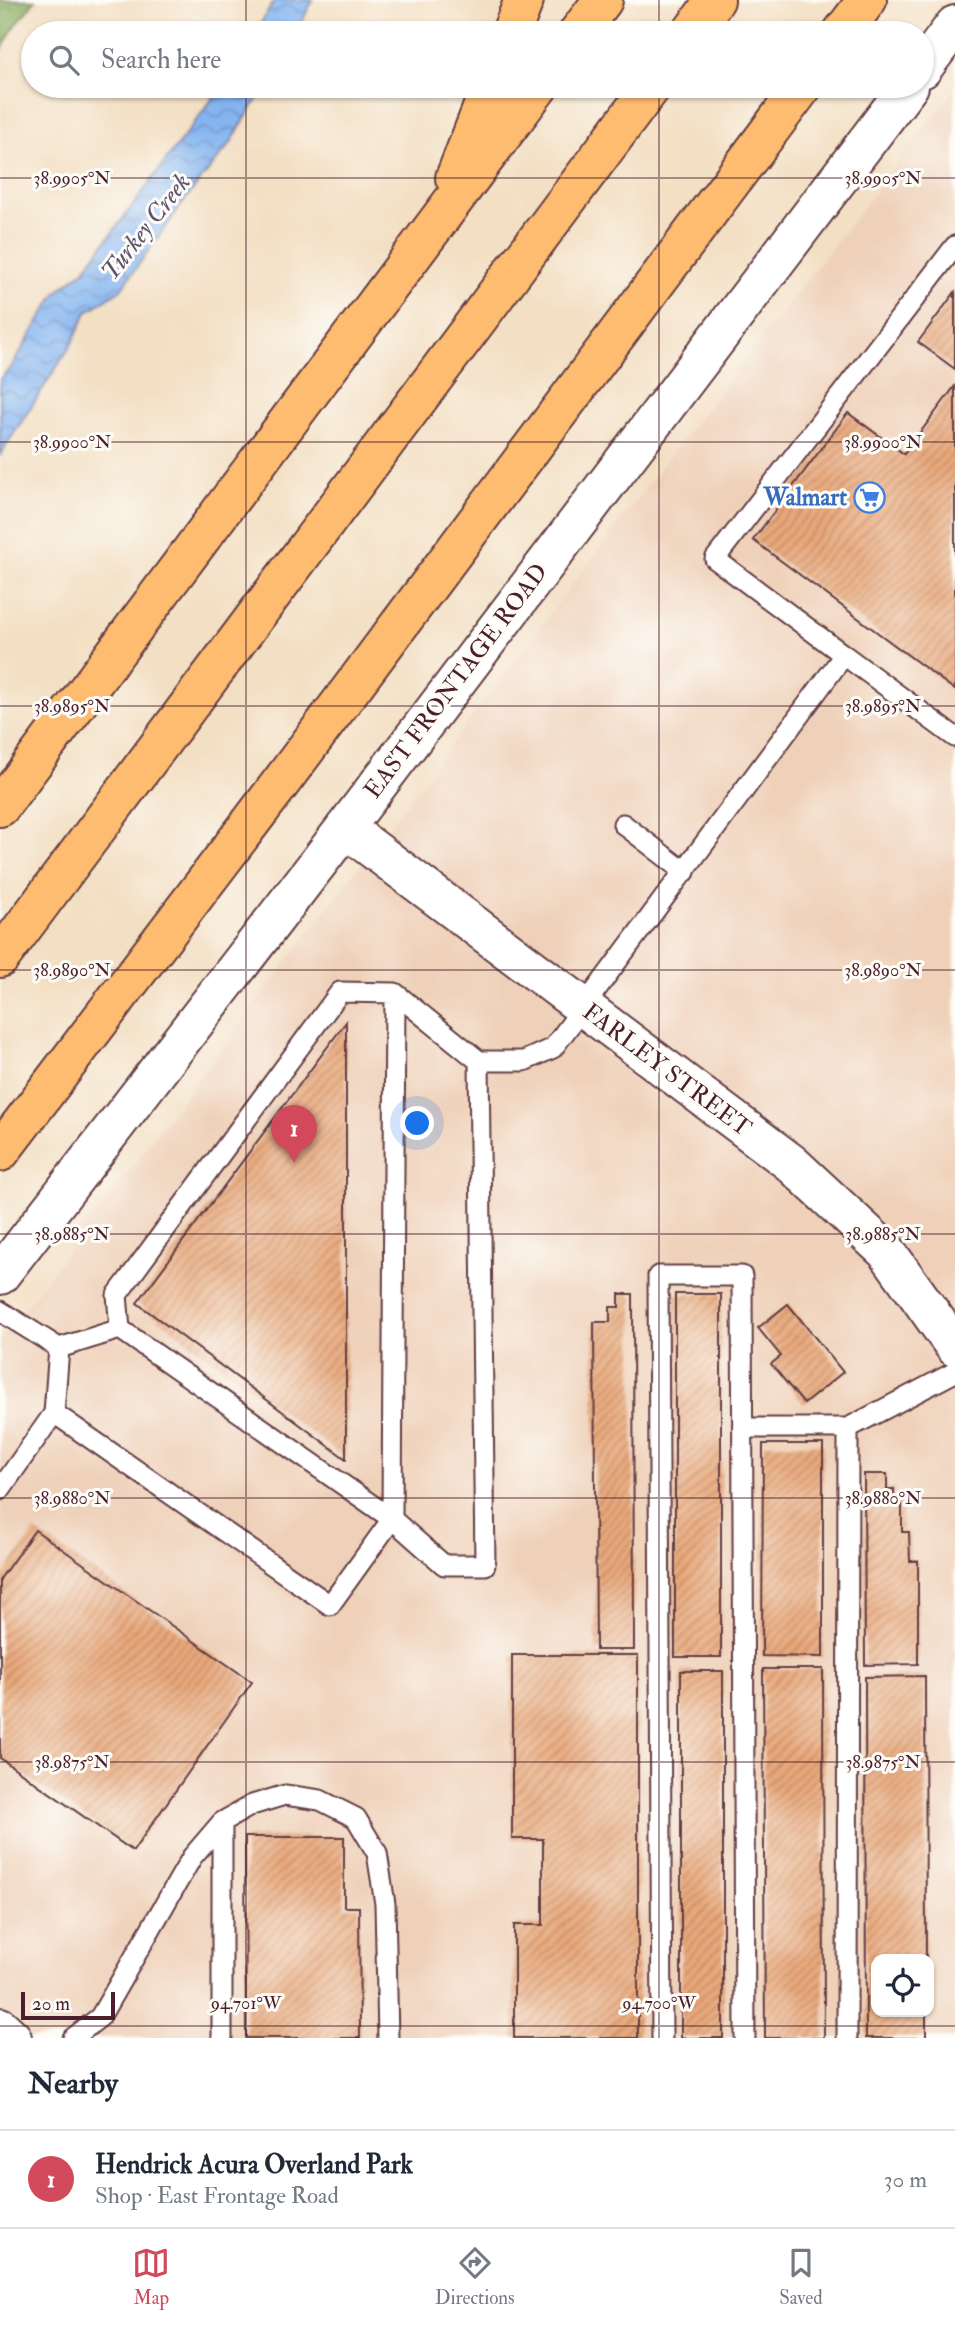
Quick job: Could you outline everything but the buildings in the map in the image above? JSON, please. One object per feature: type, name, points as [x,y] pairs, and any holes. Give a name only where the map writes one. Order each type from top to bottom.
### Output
[{"type":"highway","points":[[516,21],[524,0]]},
{"type":"highway","points":[[587,21],[603,0]]},
{"type":"highway","points":[[700,21],[715,0]]},
{"type":"highway","points":[[851,21],[867,0]]},
{"type":"highway","points":[[438,222],[486,98]]},
{"type":"highway","points":[[0,807],[530,98]]},
{"type":"highway","points":[[0,958],[643,98]]},
{"type":"highway","points":[[0,1152],[285,778],[794,98]]},
{"type":"street","points":[[934,53],[955,25]]},
{"type":"street","name":"EAST FRONTAGE ROAD","points":[[0,1275],[345,828],[900,98]]},
{"type":"street","name":"FARLEY STREET","points":[[345,828],[791,1163],[887,1252],[955,1347]]},
{"type":"street","points":[[0,2027],[12,2038]]},
{"type":"lane","points":[[955,246],[715,559],[955,737]]},
{"type":"lane","points":[[120,1329],[117,1295],[340,992],[395,993],[479,1061],[524,1061],[554,1048],[844,655]]},
{"type":"lane","points":[[623,824],[685,872]]},
{"type":"lane","points":[[54,1413],[330,1605],[392,1519],[395,993]]},
{"type":"lane","points":[[120,1329],[392,1519],[444,1565],[485,1565],[479,1061]]},
{"type":"lane","points":[[662,2038],[658,1276],[742,1276],[744,2038]]},
{"type":"lane","points":[[0,1311],[59,1348],[120,1329]]},
{"type":"lane","points":[[0,1490],[54,1413],[59,1348]]},
{"type":"lane","points":[[743,1428],[848,1428],[955,1372]]},
{"type":"lane","points":[[847,2038],[848,1428]]},
{"type":"lane","points":[[73,2038],[100,2017],[192,1857],[222,1822],[252,1805],[285,1795],[320,1800],[356,1818],[377,1853],[385,1904],[388,2038]]},
{"type":"lane","points":[[222,1822],[222,2038]]},
{"type":"shaded area","points":[[955,89],[955,2038],[0,2038],[0,1341],[655,475]]},
{"type":"green space","points":[[0,0],[35,0],[11,32],[0,53]]},
{"type":"water","points":[[275,0],[313,0],[302,21],[262,21]]},
{"type":"water","name":"Turkey Creek","points":[[213,98],[258,98],[230,144],[187,197],[121,289],[87,312],[71,345],[0,455],[0,379],[10,369],[57,292],[85,269]]},
{"type":"place","name":"Walmart","points":[[870,497]]},
{"type":"place","name":"Hendrick Acura Overland Park","points":[[294,1163]]}]
